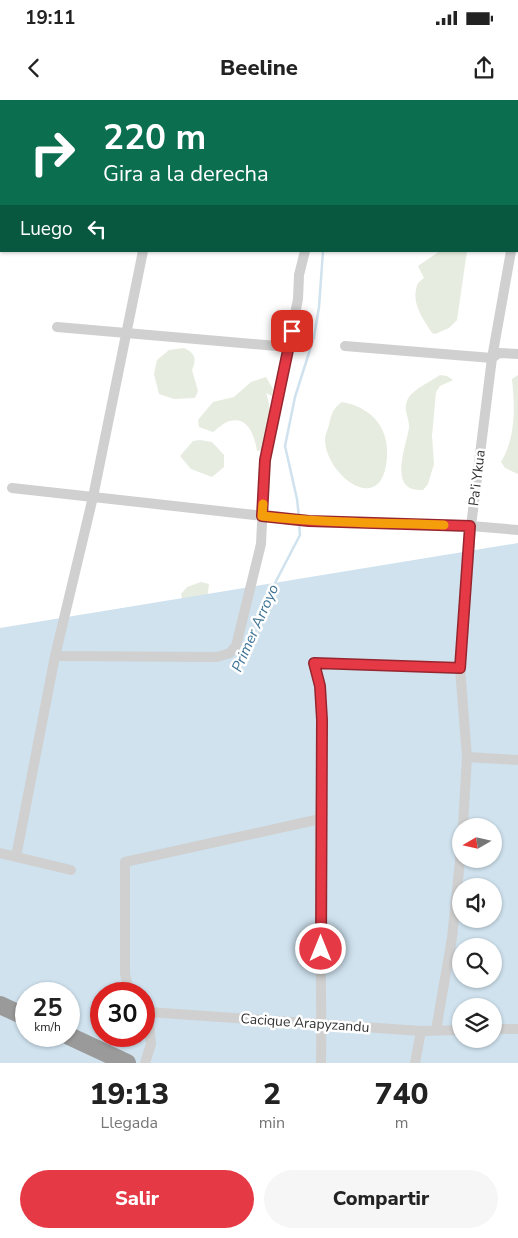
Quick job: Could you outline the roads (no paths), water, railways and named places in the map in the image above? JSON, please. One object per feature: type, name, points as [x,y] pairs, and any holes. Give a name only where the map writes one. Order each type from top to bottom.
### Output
[{"type":"highway","points":[[0,1005],[15,1012]]},
{"type":"highway","points":[[80,1042],[127,1063]]},
{"type":"street","points":[[16,857],[55,656],[93,497],[143,252]]},
{"type":"street","points":[[55,656],[218,657],[230,653],[236,646],[261,544],[265,460],[305,252]]},
{"type":"street","name":"Pa'i Ykua","points":[[463,818],[467,757],[460,668],[470,526],[492,358],[512,252]]},
{"type":"street","points":[[57,327],[288,347]]},
{"type":"street","points":[[345,346],[492,358],[499,353],[518,354]]},
{"type":"street","points":[[12,488],[305,520],[470,526],[518,530]]},
{"type":"street","points":[[321,1063],[320,819],[322,720],[320,686],[314,663],[460,668]]},
{"type":"street","points":[[467,757],[518,760]]},
{"type":"street","points":[[128,982],[125,966],[125,862],[320,819]]},
{"type":"street","points":[[0,854],[71,870]]},
{"type":"street","points":[[436,1030],[452,938],[459,868]]},
{"type":"street","name":"Cacique Arapyzandu","points":[[155,1012],[421,1031],[452,1030]]},
{"type":"street","points":[[502,1029],[518,1029]]},
{"type":"street","points":[[416,1063],[421,1031]]},
{"type":"street","points":[[145,1063],[150,1047]]},
{"type":"water","points":[[518,543],[518,1063],[0,1063],[0,628]]},
{"type":"waterway","name":"Primer Arroyo","points":[[299,517],[297,499],[285,446],[295,397],[314,337],[319,307],[323,252]]},
{"type":"waterway","name":"Primer Arroyo","points":[[274,585],[300,535],[299,523]]}]
